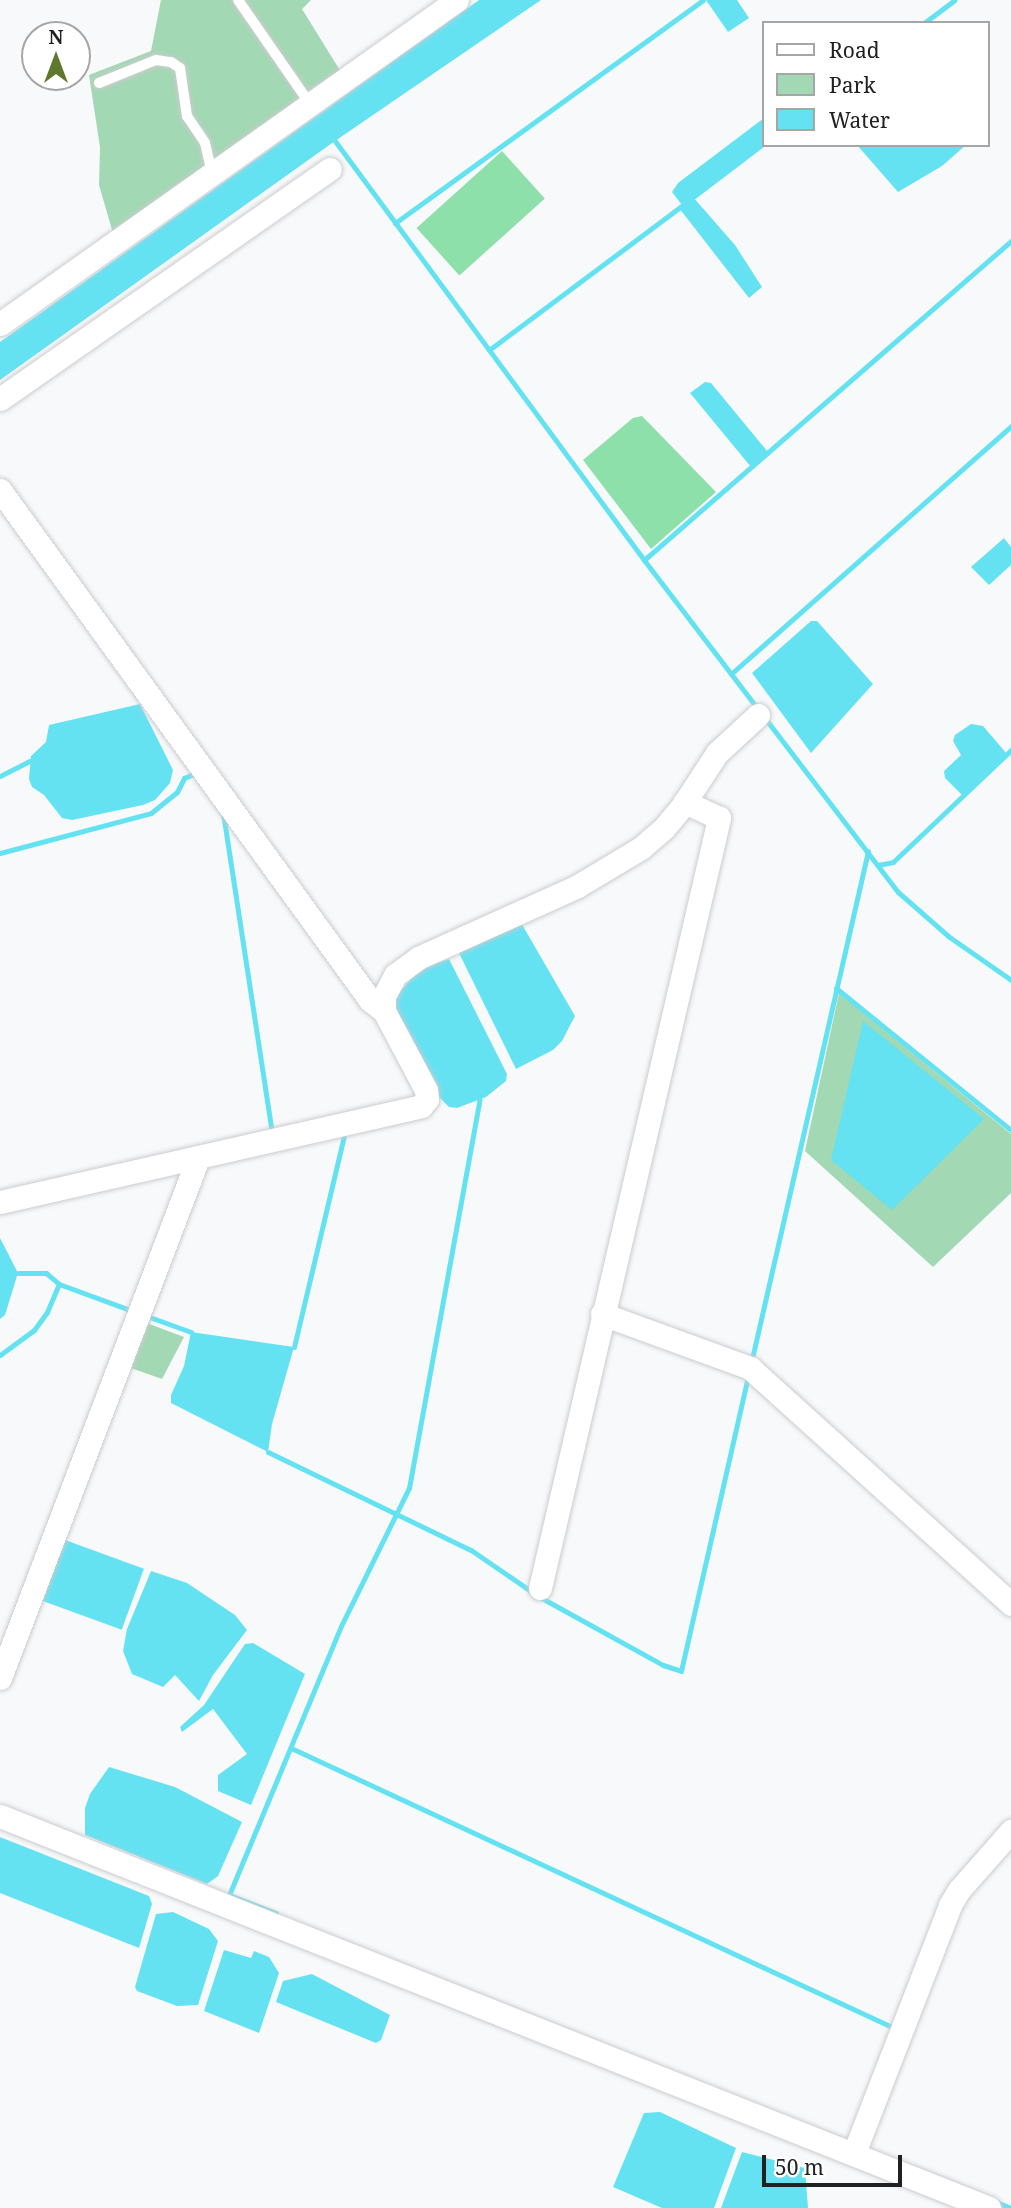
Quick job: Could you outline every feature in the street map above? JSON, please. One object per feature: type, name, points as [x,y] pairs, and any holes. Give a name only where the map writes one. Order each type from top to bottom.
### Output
[{"type":"street","points":[[0,324],[457,0]]},
{"type":"street","points":[[0,399],[330,169]]},
{"type":"street","points":[[0,490],[370,1000],[384,1012],[426,1090],[425,1103],[415,1108],[0,1202]]},
{"type":"street","points":[[384,1012],[384,996],[388,987],[406,965],[609,869],[664,828],[685,802],[711,760],[758,715]]},
{"type":"street","points":[[540,1588],[719,818],[685,802]]},
{"type":"street","points":[[0,1678],[198,1158]]},
{"type":"street","points":[[602,1314],[738,1363],[760,1375],[1011,1604]]},
{"type":"street","points":[[0,1816],[989,2208]]},
{"type":"street","points":[[855,2153],[950,1905],[959,1890],[1011,1831]]},
{"type":"lane","points":[[238,0],[310,104]]},
{"type":"lane","points":[[99,83],[156,60],[170,62],[180,68],[187,116],[205,143],[212,173]]},
{"type":"green space","points":[[161,0],[311,0],[302,9],[341,72],[113,233],[99,185],[100,147],[91,74],[151,51]]},
{"type":"green space","points":[[502,151],[545,199],[459,276],[417,228]]},
{"type":"green space","points":[[642,416],[716,492],[651,549],[583,460],[633,418]]},
{"type":"green space","points":[[839,993],[1011,1134],[1011,1193],[933,1267],[805,1151]]},
{"type":"green space","points":[[144,1322],[184,1337],[162,1379],[128,1367]]},
{"type":"water","points":[[479,0],[541,0],[335,141],[0,380],[0,342]]},
{"type":"water","points":[[706,0],[737,0],[749,18],[728,32]]},
{"type":"water","points":[[762,120],[762,145],[693,197],[735,245],[762,287],[749,298],[679,208],[682,205],[672,192],[678,183]]},
{"type":"water","points":[[859,147],[964,147],[942,166],[898,192]]},
{"type":"water","points":[[705,382],[711,383],[768,452],[751,467],[690,393]]},
{"type":"water","points":[[1004,538],[1011,547],[1011,565],[989,585],[971,567]]},
{"type":"water","points":[[811,621],[817,621],[873,684],[811,753],[752,673]]},
{"type":"water","points":[[140,704],[173,770],[170,783],[155,800],[143,805],[72,820],[62,818],[44,795],[32,787],[29,779],[31,756],[46,742],[49,725]]},
{"type":"water","points":[[971,724],[983,726],[1007,754],[963,796],[945,778],[944,771],[961,755],[953,741],[955,735]]},
{"type":"water","points":[[520,921],[575,1016],[562,1041],[553,1050],[516,1069],[458,951]]},
{"type":"water","points":[[449,959],[507,1074],[506,1081],[486,1097],[457,1108],[449,1107],[437,1095],[395,1008],[394,998],[421,968]]},
{"type":"water","points":[[863,1021],[984,1119],[892,1210],[831,1160]]},
{"type":"water","points":[[0,1238],[18,1273],[5,1315],[0,1319]]},
{"type":"water","points":[[191,1332],[294,1347],[272,1424],[268,1452],[171,1403],[171,1395],[184,1366]]},
{"type":"water","points":[[65,1540],[144,1569],[122,1630],[43,1601]]},
{"type":"water","points":[[151,1571],[187,1583],[235,1615],[247,1630],[213,1675],[199,1701],[175,1675],[163,1687],[132,1674],[123,1651],[127,1629]]},
{"type":"water","points":[[253,1643],[305,1674],[251,1805],[218,1791],[218,1775],[247,1754],[213,1709],[182,1732],[180,1727],[204,1705],[245,1644]]},
{"type":"water","points":[[109,1767],[175,1787],[242,1822],[218,1876],[207,1884],[85,1835],[85,1808],[90,1794]]},
{"type":"water","points":[[0,1837],[149,1896],[152,1904],[139,1948],[0,1893]]},
{"type":"water","points":[[173,1912],[209,1929],[218,1941],[198,2005],[177,2006],[137,1991],[135,1987],[156,1914]]},
{"type":"water","points":[[224,1950],[251,1958],[254,1951],[269,1957],[279,1973],[259,2033],[204,2011]]},
{"type":"water","points":[[312,1974],[390,2015],[381,2040],[376,2043],[276,2002],[283,1981]]},
{"type":"water","points":[[660,2112],[736,2148],[714,2208],[662,2208],[613,2187],[644,2113]]},
{"type":"water","points":[[742,2152],[805,2168],[808,2208],[721,2208]]},
{"type":"waterway","points":[[395,223],[703,0]]},
{"type":"waterway","points":[[927,21],[954,0]]},
{"type":"waterway","points":[[335,141],[644,560],[898,892],[948,936],[1011,980]]},
{"type":"waterway","points":[[693,197],[762,145]]},
{"type":"waterway","points":[[489,350],[683,205]]},
{"type":"waterway","points":[[644,560],[1011,241]]},
{"type":"waterway","points":[[732,673],[1011,426]]},
{"type":"waterway","points":[[878,865],[893,862],[1011,750]]},
{"type":"waterway","points":[[0,776],[29,761]]},
{"type":"waterway","points":[[0,853],[151,813],[177,792],[184,778],[196,773]]},
{"type":"waterway","points":[[223,813],[272,1132]]},
{"type":"waterway","points":[[751,1363],[868,851]]},
{"type":"waterway","points":[[836,988],[1011,1130]]},
{"type":"waterway","points":[[276,1913],[229,1895],[341,1626],[409,1488],[480,1099]]},
{"type":"waterway","points":[[294,1347],[344,1135]]},
{"type":"waterway","points":[[18,1273],[46,1273],[59,1284],[135,1312]]},
{"type":"waterway","points":[[0,1355],[34,1330],[47,1312],[59,1284]]},
{"type":"waterway","points":[[144,1315],[191,1332]]},
{"type":"waterway","points":[[268,1452],[471,1550],[538,1596],[663,1665],[681,1671],[748,1376]]},
{"type":"waterway","points":[[291,1748],[894,2028]]},
{"type":"waterway","points":[[992,2200],[1011,2208]]}]
